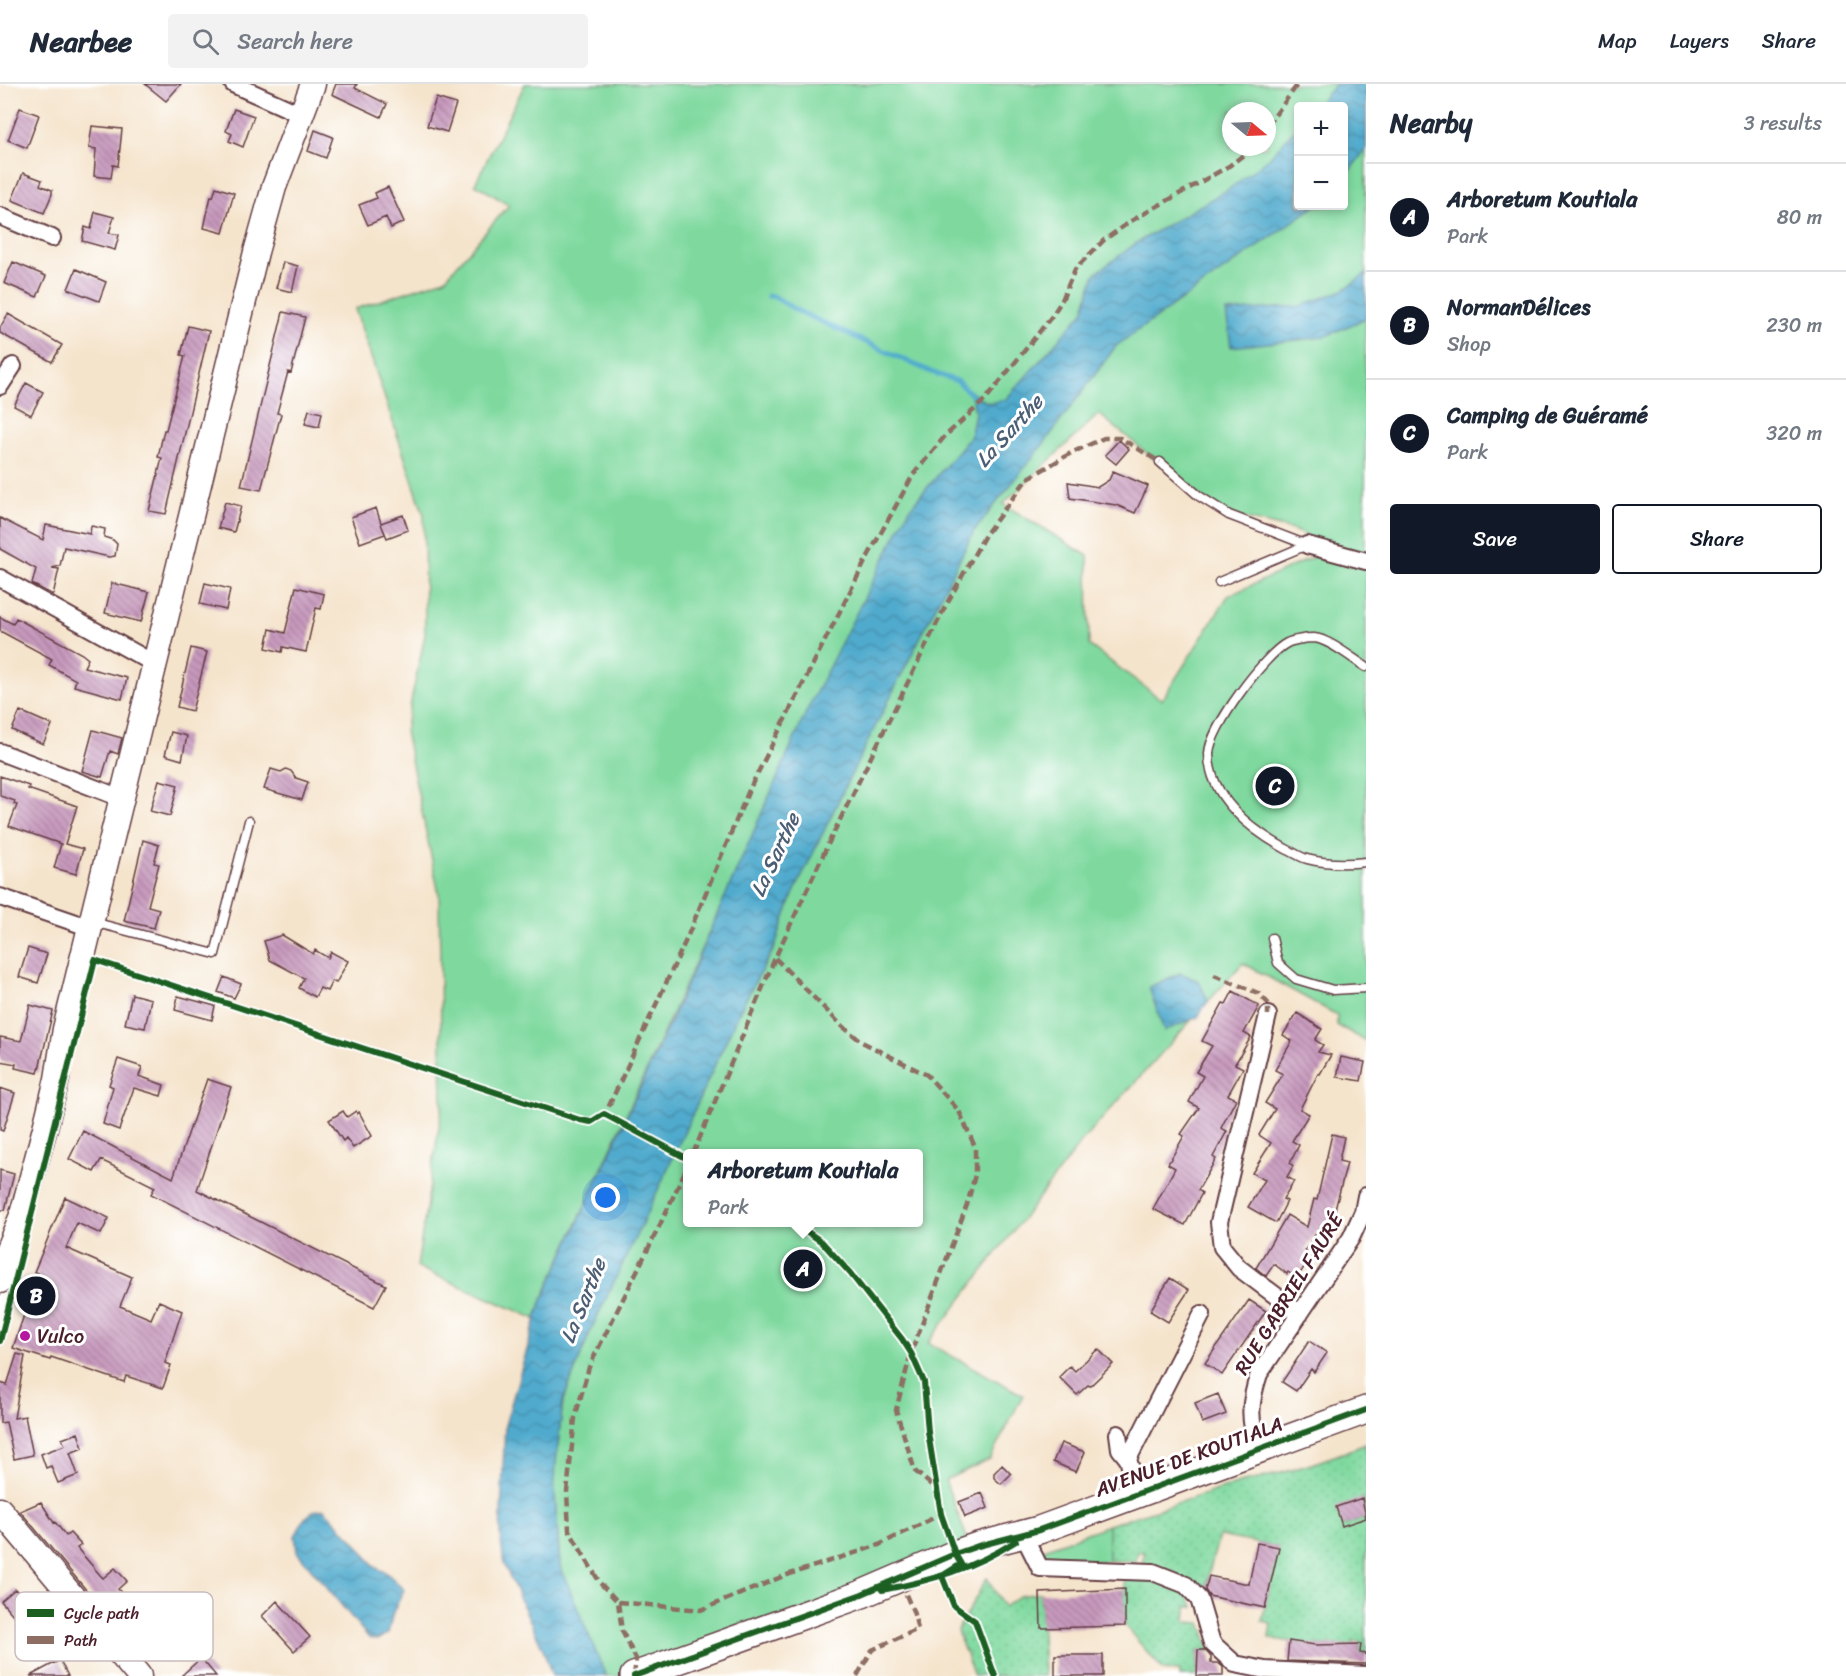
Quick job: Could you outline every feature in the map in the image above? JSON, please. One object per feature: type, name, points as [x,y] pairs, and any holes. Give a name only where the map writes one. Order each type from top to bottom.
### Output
[{"type":"main road","name":"AVENUE DE KOUTIALA","points":[[634,1676],[862,1594],[955,1554],[978,1546],[1024,1536],[1366,1410]]},
{"type":"street","points":[[233,84],[300,114]]},
{"type":"street","points":[[0,1281],[7,1251],[21,1218],[45,1128],[57,1079],[65,1029],[256,252],[274,187],[313,84]]},
{"type":"street","points":[[0,216],[52,238]]},
{"type":"street","points":[[0,386],[13,366]]},
{"type":"street","points":[[1307,545],[1366,561]]},
{"type":"street","points":[[0,578],[155,664]]},
{"type":"street","points":[[0,752],[121,798]]},
{"type":"street","points":[[0,897],[92,925]]},
{"type":"street","points":[[1268,1015],[1219,1222],[1222,1247],[1239,1268],[1300,1314]]},
{"type":"street","name":"RUE GABRIEL FAURÉ","points":[[1258,1449],[1251,1424],[1252,1395],[1259,1374],[1351,1238],[1363,1212],[1366,1196]]},
{"type":"street","points":[[1128,1460],[1202,1314]]},
{"type":"street","points":[[1118,1434],[1120,1449],[1128,1460],[1138,1494]]},
{"type":"street","points":[[0,1510],[69,1592]]},
{"type":"street","points":[[1024,1536],[1040,1568],[1153,1572],[1186,1585],[1199,1599],[1212,1643],[1235,1664],[1265,1670],[1366,1676]]},
{"type":"street","points":[[126,1661],[139,1676]]},
{"type":"lane","points":[[1160,462],[1200,496],[1229,515],[1307,545]]},
{"type":"lane","points":[[1219,582],[1307,545]]},
{"type":"lane","points":[[1366,667],[1329,643],[1315,638],[1287,643],[1256,671],[1219,725],[1209,751],[1215,782],[1234,810],[1270,840],[1306,859],[1347,864],[1366,862]]},
{"type":"lane","points":[[92,925],[216,954],[249,821]]},
{"type":"lane","points":[[1272,938],[1278,963],[1296,979],[1333,990],[1366,988]]},
{"type":"path","points":[[95,960],[434,1073]]},
{"type":"green space","points":[[525,84],[1366,84],[1365,561],[1293,530],[1229,515],[1198,495],[1099,414],[1003,504],[1088,556],[1089,645],[1162,700],[1228,596],[1315,556],[1366,567],[1366,1041],[1337,1025],[1337,1015],[1243,963],[1082,1141],[928,1343],[1023,1395],[990,1459],[945,1480],[970,1546],[632,1676],[605,1676],[560,1566],[554,1480],[563,1401],[590,1332],[741,1008],[775,947],[720,908],[540,1305],[536,1319],[417,1267],[442,1108],[439,894],[405,731],[425,635],[424,515],[355,309],[445,279],[509,205],[475,184]]},
{"type":"green space","points":[[1366,1444],[1366,1512],[1362,1498],[1343,1526],[1366,1518],[1366,1654],[1360,1653],[1361,1642],[1353,1642],[1352,1650],[1337,1645],[1308,1645],[1269,1638],[1271,1623],[1262,1621],[1278,1547],[1219,1536],[1203,1595],[1172,1572],[1142,1562],[1145,1553],[1138,1551],[1136,1561],[1108,1561],[1108,1525],[1243,1482],[1305,1466]]},
{"type":"green space","points":[[1108,1525],[1108,1561],[1044,1562],[1039,1551]]},
{"type":"green space","points":[[987,1578],[1004,1607],[1019,1596],[1040,1593],[1044,1676],[974,1676],[957,1631]]},
{"type":"green space","points":[[1124,1578],[1151,1578],[1184,1591],[1194,1607],[1187,1607],[1186,1622],[1201,1623],[1211,1651],[1198,1650],[1197,1676],[1180,1676],[1180,1671],[1163,1670],[1125,1626]]},
{"type":"water","points":[[1336,84],[1366,84],[1366,149],[1348,173],[1348,102],[1320,102]]},
{"type":"water","name":"La Sarthe","points":[[1294,130],[1294,210],[1309,210],[1116,346],[1045,442],[974,531],[793,895],[775,946],[741,1008],[590,1332],[563,1401],[554,1480],[560,1566],[606,1676],[552,1676],[543,1649],[504,1564],[500,1534],[505,1425],[540,1305],[669,1024],[807,710],[910,508],[970,437],[975,413],[969,390],[986,402],[1006,399],[1083,312],[1095,274],[1138,242],[1229,189],[1271,156],[1276,156],[1276,150]]},
{"type":"water","points":[[1366,274],[1366,318],[1324,337],[1231,347],[1226,312],[1300,306],[1343,290]]},
{"type":"water","points":[[1180,973],[1199,981],[1208,1001],[1198,1017],[1164,1031],[1149,987]]},
{"type":"water","points":[[324,1509],[375,1567],[387,1573],[404,1590],[393,1612],[388,1633],[377,1640],[369,1638],[297,1552],[295,1536],[305,1518],[314,1511]]},
{"type":"building","points":[[145,84],[181,84],[166,101]]},
{"type":"building","points":[[336,84],[357,84],[355,88],[387,104],[381,117],[332,94]]},
{"type":"building","points":[[436,98],[456,104],[447,132],[427,126]]},
{"type":"building","points":[[20,108],[39,115],[27,148],[8,140]]},
{"type":"building","points":[[234,109],[254,116],[243,147],[229,141],[232,134],[226,131]]},
{"type":"building","points":[[92,126],[122,129],[118,166],[113,165],[111,178],[94,176],[96,149],[89,148]]},
{"type":"building","points":[[315,130],[333,137],[326,158],[308,151]]},
{"type":"building","points":[[23,173],[42,180],[40,185],[52,190],[44,213],[12,200]]},
{"type":"building","points":[[216,187],[234,193],[223,233],[204,228],[211,196],[213,197]]},
{"type":"building","points":[[388,187],[404,222],[391,228],[386,217],[368,225],[359,205],[377,198],[375,193]]},
{"type":"building","points":[[95,212],[114,217],[109,233],[119,235],[115,250],[82,241],[85,227],[91,229]]},
{"type":"building","points":[[13,262],[46,276],[37,297],[4,283]]},
{"type":"building","points":[[283,262],[298,266],[292,292],[276,288]]},
{"type":"building","points":[[76,269],[106,282],[99,301],[68,289]]},
{"type":"building","points":[[283,312],[305,317],[291,373],[288,372],[277,413],[281,414],[261,490],[241,486]]},
{"type":"building","points":[[8,314],[62,345],[52,362],[0,333],[0,328]]},
{"type":"building","points":[[188,326],[209,331],[166,514],[149,511],[162,458],[158,457],[164,430],[166,430],[185,356],[181,355]]},
{"type":"building","points":[[26,383],[43,392],[31,415],[14,406]]},
{"type":"building","points":[[309,410],[322,413],[319,427],[305,424]]},
{"type":"building","points":[[1119,440],[1129,449],[1116,464],[1105,455]]},
{"type":"building","points":[[1113,471],[1148,486],[1135,513],[1116,505],[1070,498],[1068,482],[1098,487],[1109,480]]},
{"type":"building","points":[[225,502],[241,506],[234,532],[218,528]]},
{"type":"building","points":[[376,508],[381,523],[403,515],[408,530],[387,538],[381,524],[385,534],[360,543],[351,517]]},
{"type":"building","points":[[0,518],[43,540],[46,525],[90,534],[91,526],[105,529],[104,537],[117,544],[115,556],[109,557],[64,547],[60,566],[52,568],[59,569],[53,595],[32,584],[36,569],[0,549]]},
{"type":"building","points":[[112,583],[149,592],[141,622],[105,613]]},
{"type":"building","points":[[205,583],[230,589],[226,610],[200,604]]},
{"type":"building","points":[[296,587],[324,594],[321,609],[316,608],[306,652],[283,647],[282,652],[266,648],[270,629],[285,633]]},
{"type":"building","points":[[0,617],[13,624],[16,618],[82,654],[88,659],[84,667],[127,678],[122,699],[74,686],[76,680],[49,665],[52,659],[0,631]]},
{"type":"building","points":[[191,648],[207,652],[192,711],[177,707]]},
{"type":"building","points":[[20,711],[52,725],[43,744],[12,730]]},
{"type":"building","points":[[93,730],[122,738],[118,754],[110,751],[102,777],[82,771]]},
{"type":"building","points":[[171,732],[187,736],[182,760],[165,755]]},
{"type":"building","points":[[271,769],[281,772],[286,769],[291,771],[296,778],[308,782],[302,800],[264,789]]},
{"type":"building","points":[[0,776],[29,786],[28,789],[77,806],[65,844],[83,849],[76,874],[54,868],[61,844],[9,826],[17,805],[14,804],[15,801],[0,796]]},
{"type":"building","points":[[159,780],[178,785],[170,816],[150,811]]},
{"type":"building","points":[[143,840],[159,845],[154,863],[159,864],[148,906],[159,909],[154,928],[124,921]]},
{"type":"building","points":[[282,935],[313,954],[315,950],[328,958],[331,952],[348,961],[336,983],[332,981],[327,991],[320,988],[315,997],[299,988],[304,978],[270,960],[264,941]]},
{"type":"building","points":[[28,948],[47,954],[38,983],[19,977]]},
{"type":"building","points":[[224,977],[241,984],[234,998],[218,992]]},
{"type":"building","points":[[1233,991],[1259,1006],[1244,1033],[1251,1037],[1235,1064],[1243,1068],[1228,1095],[1236,1099],[1221,1128],[1227,1131],[1213,1157],[1216,1159],[1198,1190],[1202,1193],[1185,1225],[1153,1209],[1175,1168],[1168,1164],[1184,1136],[1181,1134],[1199,1108],[1189,1102],[1203,1076],[1196,1072],[1212,1046],[1202,1041],[1223,1003],[1226,1004]]},
{"type":"building","points":[[132,994],[151,999],[145,1028],[125,1024]]},
{"type":"building","points":[[178,996],[215,1006],[212,1020],[175,1010]]},
{"type":"building","points":[[30,1005],[53,1011],[38,1073],[15,1068],[16,1064],[0,1061],[0,1037],[21,1041]]},
{"type":"building","points":[[1297,1013],[1322,1029],[1315,1040],[1323,1045],[1318,1052],[1331,1055],[1318,1074],[1300,1109],[1309,1114],[1292,1141],[1299,1145],[1290,1163],[1293,1166],[1287,1177],[1294,1181],[1283,1199],[1287,1201],[1276,1223],[1248,1207],[1265,1180],[1252,1173],[1271,1143],[1259,1135],[1275,1109],[1265,1103],[1283,1074],[1275,1070],[1292,1041],[1283,1035]]},
{"type":"building","points":[[1341,1057],[1365,1062],[1361,1081],[1337,1077]]},
{"type":"building","points":[[118,1059],[142,1067],[139,1076],[164,1085],[161,1096],[134,1088],[119,1130],[103,1124],[113,1087],[109,1085]]},
{"type":"building","points":[[207,1079],[231,1087],[197,1190],[386,1285],[374,1307],[151,1194],[155,1187],[101,1160],[94,1172],[69,1159],[83,1131],[173,1178]]},
{"type":"building","points":[[0,1088],[15,1093],[3,1131],[0,1130]]},
{"type":"building","points":[[343,1111],[347,1117],[356,1111],[357,1114],[359,1112],[372,1136],[353,1148],[346,1138],[343,1141],[329,1120]]},
{"type":"building","points":[[1332,1134],[1344,1137],[1339,1161],[1347,1163],[1330,1229],[1321,1226],[1305,1250],[1312,1255],[1297,1278],[1274,1264],[1266,1276],[1256,1268],[1287,1215],[1307,1227],[1314,1199],[1317,1200]]},
{"type":"building","points":[[0,1170],[14,1174],[5,1210],[0,1210]]},
{"type":"building","points":[[65,1197],[109,1218],[101,1234],[77,1223],[66,1248],[132,1277],[120,1306],[151,1319],[159,1301],[182,1311],[165,1363],[171,1365],[163,1388],[126,1376],[124,1382],[51,1357],[50,1360],[13,1348],[38,1273],[34,1272]]},
{"type":"building","points":[[1170,1278],[1189,1290],[1168,1322],[1150,1311]]},
{"type":"building","points":[[1249,1300],[1266,1311],[1222,1375],[1205,1363]]},
{"type":"building","points":[[1309,1341],[1327,1353],[1314,1372],[1311,1369],[1296,1391],[1282,1382]]},
{"type":"building","points":[[1098,1349],[1113,1364],[1077,1395],[1059,1377],[1070,1366],[1075,1371]]},
{"type":"building","points":[[17,1354],[25,1356],[14,1418],[25,1416],[33,1455],[14,1459],[6,1422],[0,1423],[0,1383],[7,1385]]},
{"type":"building","points":[[1218,1394],[1226,1414],[1202,1423],[1195,1403]]},
{"type":"building","points":[[78,1433],[83,1448],[70,1453],[78,1475],[58,1483],[51,1466],[46,1468],[41,1454],[65,1445],[62,1439]]},
{"type":"building","points":[[1061,1443],[1085,1452],[1076,1472],[1053,1462]]},
{"type":"building","points":[[1002,1465],[1011,1474],[1001,1484],[994,1478],[994,1473]]},
{"type":"building","points":[[982,1493],[988,1508],[965,1517],[959,1502]]},
{"type":"building","points":[[1362,1498],[1366,1518],[1342,1526],[1336,1507]]},
{"type":"building","points":[[41,1502],[54,1523],[66,1536],[70,1533],[81,1545],[77,1548],[103,1578],[115,1568],[127,1581],[118,1589],[120,1592],[88,1592],[20,1511]]},
{"type":"building","points":[[1257,1543],[1279,1547],[1265,1608],[1209,1596],[1205,1590],[1209,1576],[1249,1584]]},
{"type":"building","points":[[15,1589],[18,1592],[15,1592],[15,1617],[1,1601]]},
{"type":"building","points":[[1125,1589],[1125,1626],[1041,1628],[1040,1593]]},
{"type":"building","points":[[277,1601],[310,1637],[294,1651],[262,1616]]},
{"type":"building","points":[[1289,1641],[1315,1645],[1361,1644],[1360,1653],[1366,1654],[1366,1664],[1287,1661]]},
{"type":"building","points":[[1198,1650],[1205,1650],[1211,1657],[1211,1663],[1218,1663],[1223,1667],[1223,1676],[1197,1676]]},
{"type":"building","points":[[1055,1655],[1103,1655],[1103,1676],[1055,1676]]},
{"type":"building","points":[[60,1661],[68,1676],[30,1676]]},
{"type":"building","points":[[198,1661],[204,1661],[216,1676],[181,1676]]},
{"type":"waterway","points":[[768,296],[773,296],[798,311],[931,372],[957,381],[972,395]]},
{"type":"marked path","points":[[1276,114],[1298,84]]},
{"type":"marked path","points":[[600,1117],[608,1108],[686,940],[749,790],[867,558],[913,475],[945,436],[986,399],[1052,316],[1062,300],[1075,269],[1104,240],[1131,221],[1229,166],[1242,156]]},
{"type":"marked path","points":[[695,1149],[775,958],[831,838],[945,607],[985,535],[1027,479],[1071,453],[1104,438],[1120,438],[1160,462]]},
{"type":"marked path","points":[[775,958],[842,1026],[862,1042],[927,1075],[959,1111],[975,1147],[975,1175],[967,1205],[911,1353],[896,1410],[915,1471],[937,1490]]},
{"type":"marked path","points":[[1214,975],[1258,993],[1268,1003],[1268,1015]]},
{"type":"marked path","points":[[634,1676],[636,1659],[622,1631],[618,1602],[600,1583],[569,1530],[567,1492],[575,1418],[589,1367],[683,1176]]},
{"type":"marked path","points":[[618,1602],[701,1610],[784,1576],[879,1545],[941,1514]]},
{"type":"marked path","points":[[857,1676],[872,1650],[918,1629],[900,1581]]},
{"type":"cycle path","points":[[0,1341],[95,960],[580,1120],[591,1122],[604,1114],[683,1156]]},
{"type":"cycle path","points":[[800,1227],[822,1242],[850,1273],[902,1339],[924,1382],[928,1432],[941,1514],[955,1554],[961,1564],[942,1576],[954,1606],[975,1621],[995,1676]]},
{"type":"cycle path","points":[[634,1676],[862,1594],[955,1554],[1039,1530],[1366,1410]]},
{"type":"cycle path","points":[[882,1590],[952,1572],[984,1559],[1016,1541]]},
{"type":"place","name":"Camping de Guéramé","points":[[1275,786]]},
{"type":"place","name":"Arboretum Koutiala","points":[[803,1269]]},
{"type":"place","name":"NormanDélices","points":[[36,1296]]},
{"type":"place","name":"Vulco","points":[[25,1336]]}]
